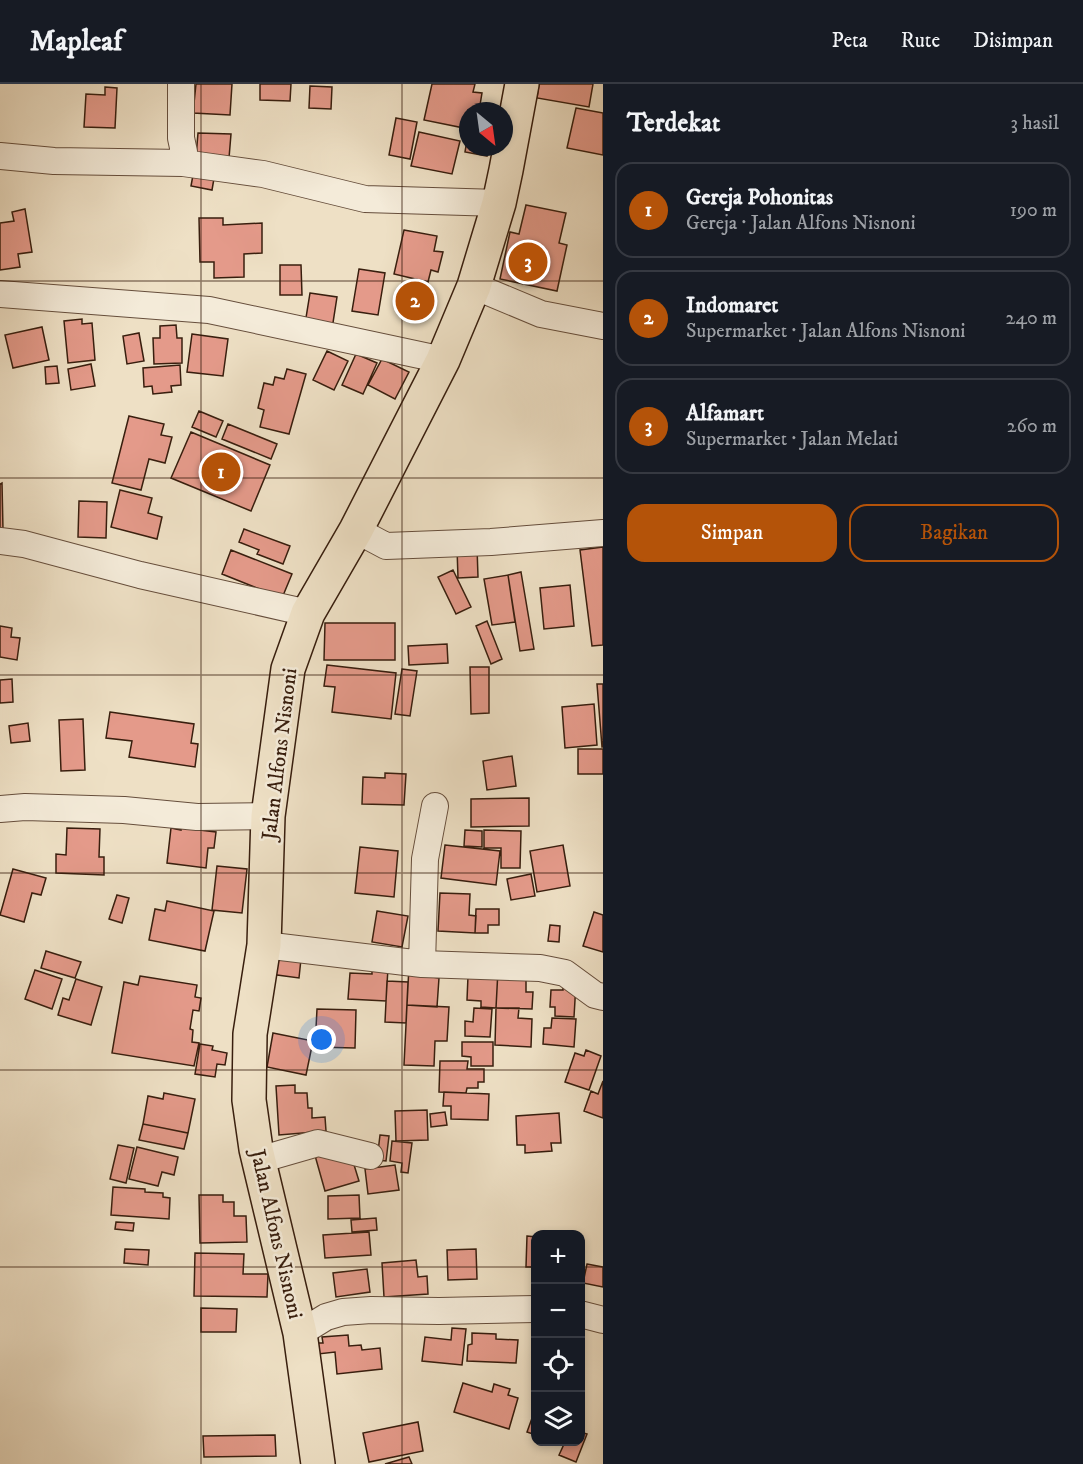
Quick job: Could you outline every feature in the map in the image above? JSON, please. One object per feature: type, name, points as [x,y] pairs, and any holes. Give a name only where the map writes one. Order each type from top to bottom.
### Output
[{"type":"main road","name":"Jalan Alfons Nisnoni","points":[[318,1464],[300,1333],[259,1160],[249,1100],[250,1034],[264,945],[268,816],[288,669],[308,613],[356,530],[443,360],[474,286],[499,203],[522,84]]},
{"type":"street","points":[[181,84],[183,163]]},
{"type":"street","points":[[0,156],[54,160],[183,163],[263,174],[365,199],[499,203]]},
{"type":"street","points":[[474,286],[541,314],[603,326]]},
{"type":"street","points":[[0,294],[209,310],[443,360]]},
{"type":"street","points":[[356,530],[386,546],[491,542],[603,533]]},
{"type":"street","points":[[0,541],[24,544],[140,575],[308,613]]},
{"type":"street","points":[[422,964],[425,859],[435,806]]},
{"type":"street","points":[[0,808],[124,810],[197,817],[268,816]]},
{"type":"street","points":[[264,945],[422,964],[540,969],[565,973],[603,997]]},
{"type":"street","points":[[259,1160],[318,1143],[370,1156]]},
{"type":"street","points":[[300,1333],[326,1317],[343,1312],[531,1309]]},
{"type":"street","points":[[585,1315],[603,1320]]},
{"type":"building","points":[[196,84],[232,84],[230,115],[193,113]]},
{"type":"building","points":[[260,84],[291,84],[290,101],[260,100]]},
{"type":"building","points":[[432,84],[475,84],[473,92],[482,93],[480,102],[459,102],[459,127],[424,120]]},
{"type":"building","points":[[539,84],[593,84],[589,107],[537,98]]},
{"type":"building","points":[[310,86],[332,87],[331,109],[309,108]]},
{"type":"building","points":[[105,87],[117,88],[115,128],[84,127],[86,94],[105,95]]},
{"type":"building","points":[[576,108],[603,113],[603,155],[567,148]]},
{"type":"building","points":[[396,118],[417,122],[410,159],[389,155]]},
{"type":"building","points":[[419,132],[459,141],[452,174],[411,166]]},
{"type":"building","points":[[198,133],[231,134],[229,158],[196,157]]},
{"type":"building","points":[[195,164],[216,167],[212,190],[191,186]]},
{"type":"building","points":[[526,205],[566,213],[559,243],[567,245],[557,291],[500,279],[510,232],[519,234]]},
{"type":"building","points":[[25,209],[32,252],[18,254],[20,267],[0,270],[0,223],[14,221],[12,212]]},
{"type":"building","points":[[199,218],[223,218],[223,225],[262,223],[262,253],[244,254],[244,277],[214,278],[214,262],[200,262]]},
{"type":"building","points":[[404,230],[437,236],[434,251],[443,252],[438,272],[431,270],[428,282],[394,274]]},
{"type":"building","points":[[280,265],[301,265],[302,295],[280,295]]},
{"type":"building","points":[[359,269],[385,273],[378,315],[352,311]]},
{"type":"building","points":[[310,293],[337,297],[332,329],[305,324]]},
{"type":"building","points":[[82,319],[82,324],[92,323],[95,360],[68,363],[64,321]]},
{"type":"building","points":[[176,325],[177,338],[182,338],[182,363],[154,364],[153,338],[160,338],[160,326]]},
{"type":"building","points":[[42,327],[49,360],[13,368],[5,335]]},
{"type":"building","points":[[139,333],[144,361],[127,364],[123,336]]},
{"type":"building","points":[[192,334],[228,339],[223,376],[187,372]]},
{"type":"building","points":[[327,351],[348,361],[334,390],[313,380]]},
{"type":"building","points":[[356,354],[377,363],[363,394],[342,385]]},
{"type":"building","points":[[382,359],[409,372],[395,399],[368,385]]},
{"type":"building","points":[[91,364],[95,386],[71,390],[68,369]]},
{"type":"building","points":[[180,365],[181,385],[171,386],[172,392],[153,394],[152,386],[144,387],[143,368]]},
{"type":"building","points":[[57,366],[59,383],[46,384],[45,367]]},
{"type":"building","points":[[287,369],[306,374],[289,434],[260,427],[264,410],[258,408],[264,383],[273,385],[275,377],[284,379]]},
{"type":"building","points":[[199,411],[223,421],[216,437],[192,427]]},
{"type":"building","points":[[129,416],[164,424],[161,435],[172,437],[165,463],[149,459],[141,490],[112,483]]},
{"type":"building","points":[[228,424],[277,444],[271,459],[222,439]]},
{"type":"building","points":[[191,432],[270,465],[251,511],[171,478]]},
{"type":"building","points":[[2,483],[3,530],[0,530],[0,484]]},
{"type":"building","points":[[120,490],[152,498],[148,513],[162,517],[157,539],[111,527]]},
{"type":"building","points":[[79,501],[107,502],[106,538],[78,537]]},
{"type":"building","points":[[244,529],[290,546],[283,564],[257,554],[259,550],[239,542]]},
{"type":"building","points":[[477,547],[478,577],[458,578],[457,548]]},
{"type":"building","points":[[603,547],[603,645],[592,646],[580,550]]},
{"type":"building","points":[[231,550],[292,574],[282,598],[222,574]]},
{"type":"building","points":[[453,570],[471,607],[456,614],[438,577]]},
{"type":"building","points":[[521,572],[534,649],[520,651],[508,575]]},
{"type":"building","points":[[508,575],[515,622],[492,625],[484,579]]},
{"type":"building","points":[[570,585],[574,626],[544,629],[540,588]]},
{"type":"building","points":[[487,621],[502,659],[491,664],[476,626]]},
{"type":"building","points":[[325,623],[395,623],[395,660],[324,660]]},
{"type":"building","points":[[0,626],[12,628],[11,637],[20,638],[17,660],[0,657]]},
{"type":"building","points":[[447,644],[448,663],[409,665],[408,646]]},
{"type":"building","points":[[327,665],[396,673],[391,719],[332,712],[335,687],[324,686]]},
{"type":"building","points":[[470,667],[489,667],[489,713],[471,714]]},
{"type":"building","points":[[402,669],[417,671],[410,716],[395,714]]},
{"type":"building","points":[[12,679],[13,702],[0,703],[0,680]]},
{"type":"building","points":[[597,684],[603,684],[603,747],[602,747]]},
{"type":"building","points":[[594,704],[597,745],[565,748],[562,707]]},
{"type":"building","points":[[110,712],[194,724],[191,743],[198,744],[195,767],[129,757],[132,741],[106,738]]},
{"type":"building","points":[[83,719],[85,770],[61,771],[59,720]]},
{"type":"building","points":[[28,723],[30,741],[11,743],[9,726]]},
{"type":"building","points":[[578,749],[603,749],[603,774],[578,774]]},
{"type":"building","points":[[512,756],[516,786],[487,790],[483,761]]},
{"type":"building","points":[[385,773],[406,774],[404,805],[362,804],[363,777],[385,778]]},
{"type":"building","points":[[529,798],[529,826],[471,827],[471,799]]},
{"type":"building","points":[[182,817],[201,820],[200,830],[216,832],[214,848],[208,848],[206,868],[167,863],[171,828],[181,830]]},
{"type":"building","points":[[67,828],[100,829],[99,857],[104,857],[104,875],[56,873],[56,854],[66,855]]},
{"type":"building","points":[[465,830],[482,831],[482,847],[464,846]]},
{"type":"building","points":[[484,830],[521,831],[520,868],[501,868],[501,848],[484,848]]},
{"type":"building","points":[[445,845],[500,851],[496,885],[441,878]]},
{"type":"building","points":[[563,845],[570,886],[537,892],[530,851]]},
{"type":"building","points":[[360,847],[398,851],[394,897],[355,893]]},
{"type":"building","points":[[217,866],[247,869],[242,913],[212,910]]},
{"type":"building","points":[[13,869],[46,878],[41,895],[32,893],[24,922],[0,915]]},
{"type":"building","points":[[531,874],[535,896],[511,900],[507,879]]},
{"type":"building","points":[[440,893],[470,894],[469,915],[476,916],[475,933],[438,931]]},
{"type":"building","points":[[117,895],[129,898],[122,923],[109,919]]},
{"type":"building","points":[[167,901],[214,911],[205,951],[149,940],[155,909],[165,911]]},
{"type":"building","points":[[476,909],[499,909],[499,925],[488,925],[488,933],[475,933]]},
{"type":"building","points":[[377,911],[408,916],[402,947],[372,942]]},
{"type":"building","points":[[594,912],[603,915],[603,952],[583,946]]},
{"type":"building","points":[[550,925],[560,926],[559,942],[548,941]]},
{"type":"building","points":[[46,951],[81,962],[75,978],[41,968]]},
{"type":"building","points":[[271,956],[301,959],[299,978],[270,974]]},
{"type":"building","points":[[409,966],[433,967],[433,977],[439,978],[437,1007],[407,1005]]},
{"type":"building","points":[[372,967],[388,968],[386,1001],[348,999],[350,973],[372,974]]},
{"type":"building","points":[[35,970],[62,979],[52,1009],[25,999]]},
{"type":"building","points":[[498,970],[526,975],[526,992],[533,992],[532,1009],[496,1008]]},
{"type":"building","points":[[498,970],[496,1008],[481,1007],[481,1001],[467,1000],[468,976]]},
{"type":"building","points":[[140,976],[197,985],[195,997],[201,998],[199,1011],[193,1010],[190,1029],[193,1030],[192,1042],[199,1043],[194,1066],[112,1053],[124,982],[138,985]]},
{"type":"building","points":[[76,979],[102,987],[91,1025],[58,1015],[63,998],[69,1000]]},
{"type":"building","points":[[387,981],[408,982],[406,1023],[385,1022]]},
{"type":"building","points":[[563,983],[576,983],[574,1017],[555,1016],[555,1007],[550,1007],[551,990],[563,990]]},
{"type":"building","points":[[407,1005],[449,1007],[447,1041],[435,1041],[434,1066],[404,1065]]},
{"type":"building","points":[[474,1008],[492,1009],[490,1037],[465,1036],[465,1021],[473,1022]]},
{"type":"building","points":[[496,1008],[519,1008],[518,1018],[532,1019],[531,1047],[495,1045]]},
{"type":"building","points":[[317,1009],[356,1010],[355,1048],[315,1047]]},
{"type":"building","points":[[552,1018],[576,1019],[574,1047],[543,1044],[544,1028],[551,1028]]},
{"type":"building","points":[[273,1033],[313,1041],[306,1075],[267,1067]]},
{"type":"building","points":[[462,1042],[493,1042],[493,1066],[471,1066],[471,1057],[462,1056]]},
{"type":"building","points":[[200,1044],[213,1046],[212,1050],[227,1053],[225,1065],[217,1064],[215,1077],[195,1074]]},
{"type":"building","points":[[586,1050],[601,1056],[589,1090],[565,1082],[575,1053],[584,1056]]},
{"type":"building","points":[[440,1061],[468,1061],[467,1069],[484,1069],[484,1082],[478,1082],[478,1088],[467,1088],[466,1093],[439,1092]]},
{"type":"building","points":[[603,1081],[603,1118],[584,1111],[591,1091],[598,1094]]},
{"type":"building","points":[[295,1085],[295,1093],[307,1093],[308,1108],[312,1108],[312,1118],[325,1117],[326,1131],[279,1135],[276,1086]]},
{"type":"building","points":[[444,1092],[489,1094],[488,1120],[451,1119],[451,1106],[443,1106]]},
{"type":"building","points":[[164,1093],[195,1099],[188,1133],[143,1124],[148,1096],[163,1099]]},
{"type":"building","points":[[427,1110],[428,1140],[396,1141],[395,1111]]},
{"type":"building","points":[[445,1112],[447,1125],[431,1127],[430,1114]]},
{"type":"building","points":[[559,1113],[561,1143],[551,1143],[552,1151],[525,1153],[525,1145],[517,1145],[516,1116]]},
{"type":"building","points":[[143,1124],[188,1133],[184,1149],[139,1140]]},
{"type":"building","points":[[380,1135],[389,1136],[386,1161],[377,1160]]},
{"type":"building","points":[[392,1141],[412,1143],[408,1173],[401,1172],[402,1163],[390,1161]]},
{"type":"building","points":[[347,1142],[359,1181],[325,1191],[314,1152]]},
{"type":"building","points":[[118,1145],[134,1148],[126,1183],[110,1179]]},
{"type":"building","points":[[137,1147],[178,1157],[174,1175],[162,1172],[158,1186],[129,1179]]},
{"type":"building","points":[[395,1165],[399,1190],[368,1194],[365,1169]]},
{"type":"building","points":[[113,1187],[145,1189],[145,1192],[163,1193],[163,1197],[170,1198],[169,1219],[111,1215]]},
{"type":"building","points":[[199,1195],[223,1195],[223,1202],[234,1202],[234,1216],[246,1216],[247,1242],[200,1243]]},
{"type":"building","points":[[359,1195],[360,1218],[328,1219],[328,1196]]},
{"type":"building","points":[[376,1218],[377,1230],[352,1232],[351,1220]]},
{"type":"building","points":[[116,1222],[134,1223],[133,1231],[115,1229]]},
{"type":"building","points":[[369,1232],[371,1255],[325,1258],[323,1235]]},
{"type":"building","points":[[527,1236],[531,1236],[531,1267],[526,1267]]},
{"type":"building","points":[[125,1249],[149,1250],[148,1265],[124,1263]]},
{"type":"building","points":[[476,1249],[477,1279],[448,1280],[447,1250]]},
{"type":"building","points":[[195,1253],[244,1254],[243,1274],[268,1274],[267,1297],[194,1296]]},
{"type":"building","points":[[416,1260],[418,1277],[427,1276],[428,1294],[384,1297],[382,1263]]},
{"type":"building","points":[[587,1264],[603,1267],[603,1287],[585,1283]]},
{"type":"building","points":[[367,1269],[370,1292],[336,1297],[333,1273]]},
{"type":"building","points":[[201,1308],[237,1309],[236,1332],[201,1332]]},
{"type":"building","points":[[452,1328],[466,1329],[462,1365],[422,1361],[425,1337],[451,1340]]},
{"type":"building","points":[[472,1333],[496,1334],[496,1339],[518,1340],[516,1363],[467,1361],[468,1345],[472,1344]]},
{"type":"building","points":[[348,1335],[349,1346],[361,1345],[362,1350],[380,1348],[382,1369],[337,1374],[335,1352],[318,1354],[317,1343],[323,1343],[322,1337]]},
{"type":"building","points":[[463,1383],[492,1392],[494,1384],[510,1389],[508,1395],[518,1398],[509,1429],[454,1412]]},
{"type":"building","points":[[531,1421],[531,1433],[527,1432]]},
{"type":"building","points":[[418,1422],[423,1451],[369,1462],[363,1433]]},
{"type":"building","points":[[275,1435],[276,1456],[204,1457],[203,1436]]},
{"type":"building","points":[[563,1446],[582,1446],[576,1462],[559,1455]]},
{"type":"building","points":[[409,1457],[412,1464],[385,1464]]},
{"type":"place","name":"Alfamart","points":[[528,262]]},
{"type":"place","name":"Indomaret","points":[[415,301]]},
{"type":"place","name":"Gereja Pohonitas","points":[[221,472]]}]
